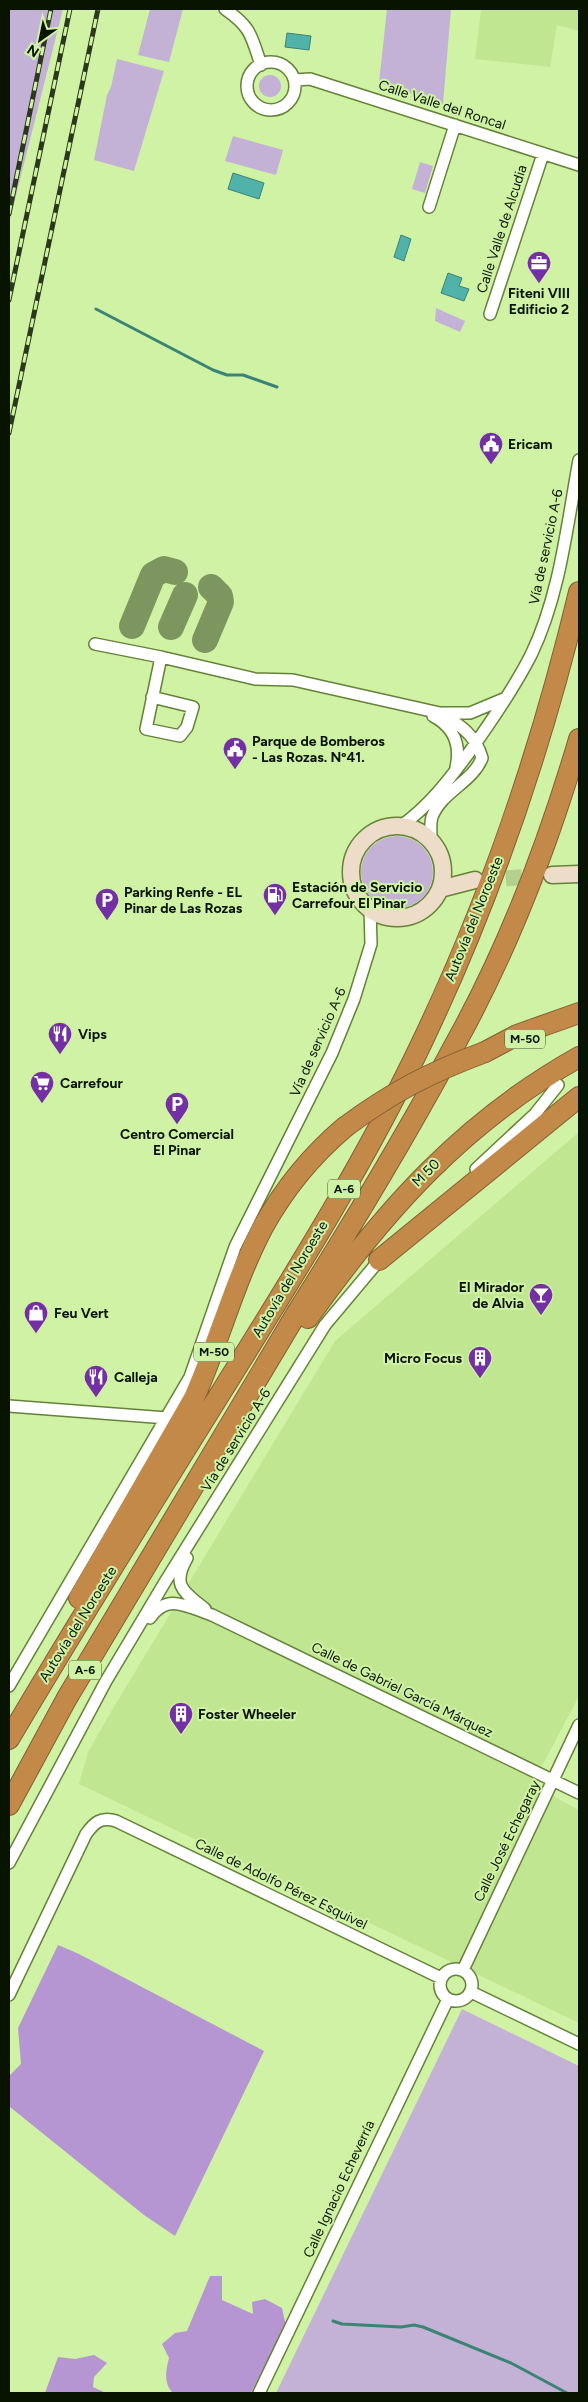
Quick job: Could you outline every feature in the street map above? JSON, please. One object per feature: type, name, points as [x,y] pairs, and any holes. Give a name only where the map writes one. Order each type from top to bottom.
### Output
[{"type":"highway","name":"Autovía del Noroeste","points":[[9,1739],[313,1243],[374,1136],[424,1039],[480,910],[511,828],[560,672],[579,592]]},
{"type":"highway","name":"Autovía del Noroeste","points":[[9,1805],[68,1698],[336,1251],[460,1036],[518,912],[546,838],[579,739]]},
{"type":"highway","points":[[485,1052],[517,1035],[579,1013]]},
{"type":"highway","name":"M-50","points":[[9,1715],[194,1398],[210,1364],[245,1265],[263,1227],[289,1186],[312,1157],[344,1127],[403,1087],[446,1066],[579,1021]]},
{"type":"highway","name":"M 50","points":[[164,1536],[183,1519],[305,1322],[345,1266],[384,1217],[448,1151],[516,1097],[579,1057]]},
{"type":"highway","points":[[379,1260],[579,1097]]},
{"type":"street","points":[[225,9],[249,29],[261,64]]},
{"type":"street","points":[[268,62],[281,64],[292,74],[295,80],[294,94],[286,105],[274,110],[263,109],[256,105],[248,91],[250,76],[261,64],[268,62]]},
{"type":"street","name":"Calle Valle del Roncal","points":[[295,80],[310,79],[579,165]]},
{"type":"street","points":[[429,207],[455,125]]},
{"type":"street","name":"Calle Valle de Alcudia","points":[[490,314],[543,154]]},
{"type":"street","name":"Vía de servicio A-6","points":[[402,826],[418,814],[440,792],[507,698],[531,653],[558,575],[579,460]]},
{"type":"street","points":[[95,644],[161,656],[256,678],[293,680],[440,713],[470,713],[507,698]]},
{"type":"street","points":[[152,697],[161,656]]},
{"type":"street","points":[[421,710],[440,720],[455,736],[459,753],[456,770]]},
{"type":"street","points":[[431,840],[432,817],[439,806],[479,766],[482,758],[477,742],[460,724],[440,713]]},
{"type":"street","points":[[402,826],[418,830],[431,840],[441,857],[443,867],[440,889],[426,908],[410,915],[392,917],[370,908],[362,900],[353,884],[351,870],[354,855],[362,842],[373,832],[387,827],[402,826]]},
{"type":"street","points":[[440,889],[474,880],[455,874],[443,867]]},
{"type":"street","points":[[552,875],[579,874]]},
{"type":"street","name":"Vía de servicio A-6","points":[[9,1686],[190,1377],[235,1247],[324,1071],[344,1023],[363,973],[370,944],[370,908]]},
{"type":"street","name":"Vía de servicio A-6","points":[[9,1863],[106,1681],[325,1325],[404,1232],[535,1114],[558,1084]]},
{"type":"street","points":[[531,1135],[579,1110]]},
{"type":"street","points":[[9,1406],[167,1418]]},
{"type":"street","name":"Calle de Gabriel García Márquez","points":[[212,1615],[182,1591],[179,1580],[182,1567],[252,1442]]},
{"type":"street","name":"Calle de Gabriel García Márquez","points":[[106,1681],[155,1610],[164,1604],[174,1602],[212,1615],[579,1793]]},
{"type":"street","name":"Calle José Echegaray","points":[[463,1970],[579,1725]]},
{"type":"street","name":"Calle de Adolfo Pérez Esquivel","points":[[9,1995],[86,1834],[93,1824],[106,1819],[116,1821],[441,1978]]},
{"type":"street","points":[[450,1970],[463,1970],[471,1977],[471,1992],[461,2001],[448,1999],[441,1992],[441,1978],[450,1970]]},
{"type":"street","points":[[471,1992],[579,2044]]},
{"type":"street","name":"Calle Ignacio Echeverría","points":[[259,2393],[448,1999]]},
{"type":"shaded area","points":[[9,9],[63,9],[9,223]]},
{"type":"shaded area","points":[[150,9],[183,9],[169,62],[138,55]]},
{"type":"shaded area","points":[[387,9],[451,9],[443,104],[379,83]]},
{"type":"shaded area","points":[[481,9],[579,9],[579,31],[557,25],[550,67],[475,59]]},
{"type":"shaded area","points":[[117,59],[164,71],[134,171],[94,160],[107,95],[111,87]]},
{"type":"shaded area","points":[[270,75],[280,82],[281,86],[274,96],[270,97],[260,90],[259,86],[266,76]]},
{"type":"shaded area","points":[[233,136],[283,150],[276,175],[225,161]]},
{"type":"shaded area","points":[[420,162],[433,166],[425,193],[412,189]]},
{"type":"shaded area","points":[[436,308],[465,321],[460,332],[435,321]]},
{"type":"shaded area","points":[[397,836],[417,842],[427,852],[433,872],[427,892],[417,902],[397,908],[377,902],[367,892],[361,872],[367,852],[377,842]]},
{"type":"shaded area","points":[[579,1132],[579,1696],[532,1785],[579,1810],[579,2023],[79,1784],[88,1752],[112,1710],[335,1341]]},
{"type":"shaded area","points":[[58,1945],[79,1954],[264,2051],[175,2236],[144,2215],[10,2107],[9,2076],[21,2064],[18,2028]]},
{"type":"shaded area","points":[[462,2009],[579,2066],[579,2393],[276,2393]]},
{"type":"shaded area","points":[[210,2276],[222,2276],[222,2300],[253,2314],[252,2302],[265,2299],[282,2308],[286,2326],[251,2393],[173,2393],[168,2385],[166,2372],[169,2358],[162,2344],[175,2333],[187,2331]]},
{"type":"shaded area","points":[[94,2355],[107,2363],[94,2377],[93,2387],[106,2393],[45,2393],[58,2357],[75,2359]]},
{"type":"water","points":[[287,33],[311,36],[309,50],[285,47]]},
{"type":"water","points":[[233,173],[264,183],[259,199],[228,189]]},
{"type":"water","points":[[401,235],[411,239],[404,261],[394,257]]},
{"type":"water","points":[[448,273],[462,278],[459,286],[469,289],[464,301],[441,293]]},
{"type":"waterway","points":[[96,309],[213,370],[227,375],[243,375],[277,387]]},
{"type":"waterway","points":[[333,2321],[342,2324],[401,2327],[414,2325],[423,2327],[511,2363],[567,2393]]},
{"type":"taxiway","points":[[132,626],[153,575],[164,569],[175,572]]},
{"type":"taxiway","points":[[205,640],[221,602],[220,596],[211,587]]},
{"type":"taxiway","points":[[171,627],[185,595]]},
{"type":"tunnel","points":[[482,880],[542,876]]},
{"type":"railway","points":[[9,214],[51,9]]},
{"type":"railway","points":[[9,300],[70,9]]},
{"type":"railway","points":[[9,433],[98,9]]},
{"type":"place","name":"Fiteni VIII Edificio 2","points":[[539,284]]},
{"type":"place","name":"Ericam","points":[[491,465]]},
{"type":"place","name":"Parque de Bomberos - Las Rozas. Nº41.","points":[[235,770]]},
{"type":"place","name":"Estación de Servicio Carrefour El Pinar","points":[[275,916]]},
{"type":"place","name":"Parking Renfe - EL Pinar de Las Rozas","points":[[107,921]]},
{"type":"place","name":"Vips","points":[[60,1055]]},
{"type":"place","name":"Carrefour","points":[[42,1104]]},
{"type":"place","name":"Centro Comercial El Pinar","points":[[177,1125]]},
{"type":"place","name":"El Mirador de Alvia","points":[[541,1316]]},
{"type":"place","name":"Feu Vert","points":[[36,1334]]},
{"type":"place","name":"Micro Focus","points":[[480,1379]]},
{"type":"place","name":"Calleja","points":[[96,1398]]},
{"type":"place","name":"Foster Wheeler","points":[[181,1735]]}]
